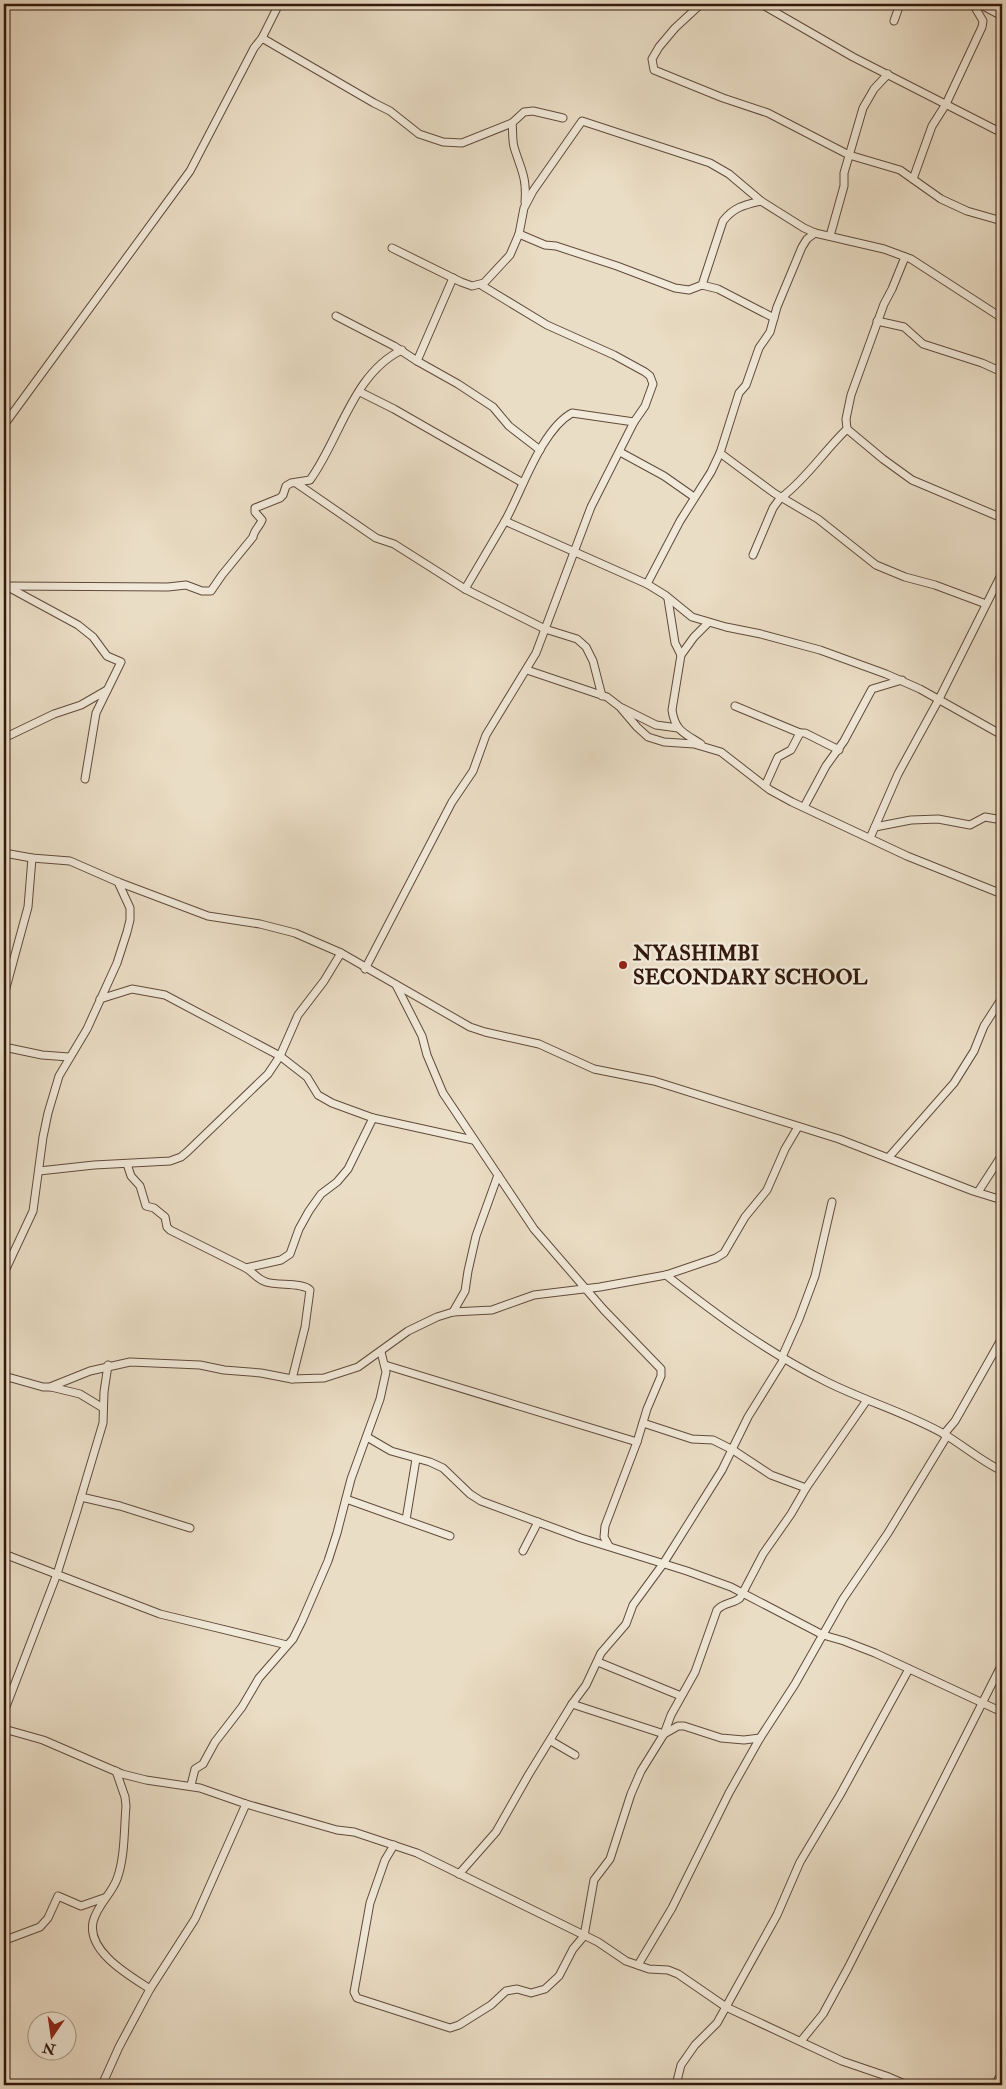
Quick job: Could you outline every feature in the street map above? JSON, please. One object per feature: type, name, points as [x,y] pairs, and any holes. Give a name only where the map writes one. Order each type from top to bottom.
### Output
[{"type":"street","points":[[4,425],[190,171],[279,4]]},
{"type":"street","points":[[701,4],[659,47],[652,58],[654,70],[715,95],[768,113],[849,155],[900,170],[941,199],[968,211],[1002,221]]},
{"type":"street","points":[[762,4],[853,57],[1002,133]]},
{"type":"street","points":[[894,21],[900,4]]},
{"type":"street","points":[[913,179],[932,126],[946,104],[982,27],[983,22],[973,4]]},
{"type":"street","points":[[979,4],[1002,16]]},
{"type":"street","points":[[262,38],[374,103],[390,110],[419,134],[443,142],[462,142],[512,122],[524,112],[533,110],[563,118]]},
{"type":"street","points":[[830,236],[844,188],[844,173],[864,108],[874,89],[888,74]]},
{"type":"street","points":[[524,208],[546,171],[582,121],[710,163],[730,174],[761,202],[816,233],[884,249],[905,257],[1002,318]]},
{"type":"street","points":[[392,248],[472,286],[481,285],[488,280],[510,255],[519,234],[524,208],[526,186],[514,144],[512,122]]},
{"type":"street","points":[[702,286],[723,221],[735,208],[761,202]]},
{"type":"street","points":[[647,584],[694,497],[711,472],[720,453],[739,393],[746,385],[759,348],[770,332],[802,247],[807,239],[816,233]]},
{"type":"street","points":[[519,234],[545,245],[556,246],[617,266],[675,288],[689,290],[702,286],[718,289],[774,318]]},
{"type":"street","points":[[905,257],[877,321],[851,395],[846,419],[847,429],[912,480],[1002,518]]},
{"type":"street","points":[[417,361],[453,278]]},
{"type":"street","points":[[365,969],[452,802],[472,772],[486,735],[527,670],[545,629],[591,507],[634,422],[645,406],[653,384],[650,376],[614,356],[547,325],[481,285]]},
{"type":"street","points":[[336,316],[402,350],[417,361],[458,384],[493,407],[509,426],[540,450]]},
{"type":"street","points":[[877,321],[904,326],[924,344],[982,363],[1002,372]]},
{"type":"street","points":[[5,585],[168,587],[186,585],[202,591],[211,591],[253,538],[254,531],[261,523],[262,520],[254,512],[255,508],[280,498],[284,495],[286,486],[291,483],[309,481],[312,478],[339,426],[373,371],[392,355],[402,350]]},
{"type":"street","points":[[360,392],[394,409],[523,483]]},
{"type":"street","points":[[465,589],[514,506],[523,483],[540,450],[565,417],[572,413],[634,422]]},
{"type":"street","points":[[753,555],[773,508],[781,497],[797,486],[834,441],[847,429]]},
{"type":"street","points":[[620,452],[664,476],[694,497]]},
{"type":"street","points":[[720,453],[781,497],[818,519],[860,555],[876,565],[905,577],[935,585],[986,604]]},
{"type":"street","points":[[296,482],[376,538],[394,544],[465,589],[545,629],[577,639],[586,647],[593,661],[602,696]]},
{"type":"street","points":[[505,521],[647,584],[665,595],[692,617],[708,623],[761,634],[820,650],[902,680],[1002,735]]},
{"type":"street","points":[[870,838],[898,774],[939,699],[986,604],[1000,584],[1002,573]]},
{"type":"street","points":[[5,585],[78,625],[93,637],[107,656],[121,662],[96,713],[85,779]]},
{"type":"street","points":[[668,599],[675,643],[681,655]]},
{"type":"street","points":[[708,623],[700,630],[681,655],[672,710],[673,719],[678,728],[705,747],[728,757],[764,786],[804,807],[907,856],[1002,894]]},
{"type":"street","points":[[527,670],[614,702],[648,737],[664,742],[705,747]]},
{"type":"street","points":[[804,807],[872,689],[902,680]]},
{"type":"street","points":[[4,738],[54,714],[81,705],[108,689]]},
{"type":"street","points":[[735,706],[800,733],[805,733],[838,750]]},
{"type":"street","points":[[620,707],[656,725],[678,728]]},
{"type":"street","points":[[764,786],[778,757],[791,750],[800,733]]},
{"type":"street","points":[[875,827],[911,820],[938,819],[970,825],[985,817],[1002,820]]},
{"type":"street","points":[[4,853],[32,858],[70,861],[118,882],[208,916],[280,928],[341,953],[365,969],[470,1027],[539,1044],[556,1050],[594,1069],[654,1081],[798,1127],[889,1157],[1002,1200]]},
{"type":"street","points":[[4,995],[28,907],[32,858]]},
{"type":"street","points":[[4,1273],[33,1211],[48,1113],[60,1076],[69,1057],[76,1049],[117,963],[130,920],[130,908],[118,882]]},
{"type":"street","points":[[39,1171],[170,1161],[181,1157],[268,1074],[280,1056],[298,1015],[324,981],[341,953]]},
{"type":"street","points":[[396,985],[422,1036],[435,1076],[473,1140],[534,1229],[586,1289],[661,1369],[661,1376],[647,1409],[638,1442],[605,1526],[604,1537],[609,1546]]},
{"type":"street","points":[[100,999],[132,989],[165,995],[280,1056],[307,1077],[321,1097],[332,1103],[373,1118],[473,1140]]},
{"type":"street","points":[[889,1157],[954,1083],[974,1051],[984,1026],[1002,998]]},
{"type":"street","points":[[4,1047],[42,1055],[69,1057]]},
{"type":"street","points":[[246,1268],[282,1260],[290,1254],[309,1211],[321,1194],[337,1182],[348,1169],[373,1118]]},
{"type":"street","points":[[50,1387],[108,1365],[130,1362],[174,1363],[261,1373],[292,1379],[324,1378],[358,1367],[408,1331],[437,1317],[453,1312],[492,1310],[534,1295],[586,1289],[666,1274],[716,1258],[724,1253],[745,1217],[767,1190],[785,1149],[798,1127]]},
{"type":"street","points":[[978,1192],[1002,1155]]},
{"type":"street","points":[[126,1164],[131,1176],[140,1186],[146,1206],[154,1208],[165,1217],[167,1227],[170,1230],[246,1268],[255,1277],[264,1281],[304,1286],[310,1290],[305,1327],[292,1379]]},
{"type":"street","points":[[453,1312],[466,1291],[468,1271],[476,1236],[498,1175]]},
{"type":"street","points":[[459,1874],[496,1832],[529,1774],[572,1704],[586,1685],[601,1654],[626,1624],[633,1605],[642,1590],[663,1564],[733,1450],[748,1417],[783,1358],[815,1276],[832,1202]]},
{"type":"street","points":[[666,1274],[740,1332],[783,1358],[828,1382],[945,1435],[1002,1471]]},
{"type":"street","points":[[638,1965],[672,1908],[729,1793],[760,1738],[795,1684],[843,1599],[888,1534],[1002,1338]]},
{"type":"street","points":[[191,1785],[195,1768],[203,1764],[215,1742],[242,1707],[259,1678],[293,1639],[302,1621],[328,1561],[354,1471],[384,1386],[386,1372],[380,1352]]},
{"type":"street","points":[[4,1712],[57,1574],[81,1498],[103,1423],[104,1392],[108,1365]]},
{"type":"street","points":[[385,1365],[638,1442]]},
{"type":"street","points":[[4,1376],[43,1387],[80,1394],[104,1408]]},
{"type":"street","points":[[394,1845],[385,1860],[370,1902],[354,1992],[357,1998],[450,2028],[460,2025],[491,2005],[506,1991],[518,1989],[531,1993],[545,1989],[559,1976],[573,1950],[584,1936],[594,1880],[610,1859],[631,1794],[641,1771],[664,1734],[671,1715],[702,1658],[717,1610],[721,1605],[736,1601],[742,1593],[763,1554],[867,1400]]},
{"type":"street","points":[[643,1423],[692,1439],[713,1440],[733,1450],[771,1475],[806,1488]]},
{"type":"street","points":[[367,1437],[391,1451],[443,1468],[481,1502],[687,1571],[742,1593],[823,1635],[844,1641],[909,1668],[1002,1712]]},
{"type":"street","points":[[406,1520],[416,1458]]},
{"type":"street","points":[[81,1498],[120,1506],[190,1528]]},
{"type":"street","points":[[346,1499],[450,1536]]},
{"type":"street","points":[[524,1551],[538,1522]]},
{"type":"street","points":[[4,1554],[160,1614],[287,1645]]},
{"type":"street","points":[[598,1662],[681,1696]]},
{"type":"street","points":[[801,2041],[823,2014],[848,1968],[1002,1664]]},
{"type":"street","points":[[676,2085],[681,2065],[695,2045],[717,2024],[777,1915],[800,1862],[840,1795],[909,1668]]},
{"type":"street","points":[[572,1704],[664,1734],[678,1726],[684,1726],[721,1738],[744,1740],[760,1738]]},
{"type":"street","points":[[4,1729],[43,1740],[97,1765],[116,1771],[146,1780],[191,1785],[246,1804],[336,1830],[354,1832],[417,1853],[608,1947],[626,1961],[678,1974],[726,2007],[842,2062],[907,2085]]},
{"type":"street","points":[[551,1741],[575,1754]]},
{"type":"street","points":[[116,1771],[125,1797],[126,1806],[121,1865],[112,1890],[104,1898],[93,1923],[94,1937],[116,1967],[150,1989]]},
{"type":"street","points":[[102,2085],[119,2047],[150,1989],[195,1919],[246,1804]]},
{"type":"street","points":[[4,1939],[40,1926],[48,1918],[58,1896],[81,1906],[104,1898]]},
{"type":"street","points":[[996,2085],[1002,2073]]},
{"type":"place","name":"NYASHIMBI SECONDARY SCHOOL","points":[[623,965]]}]
